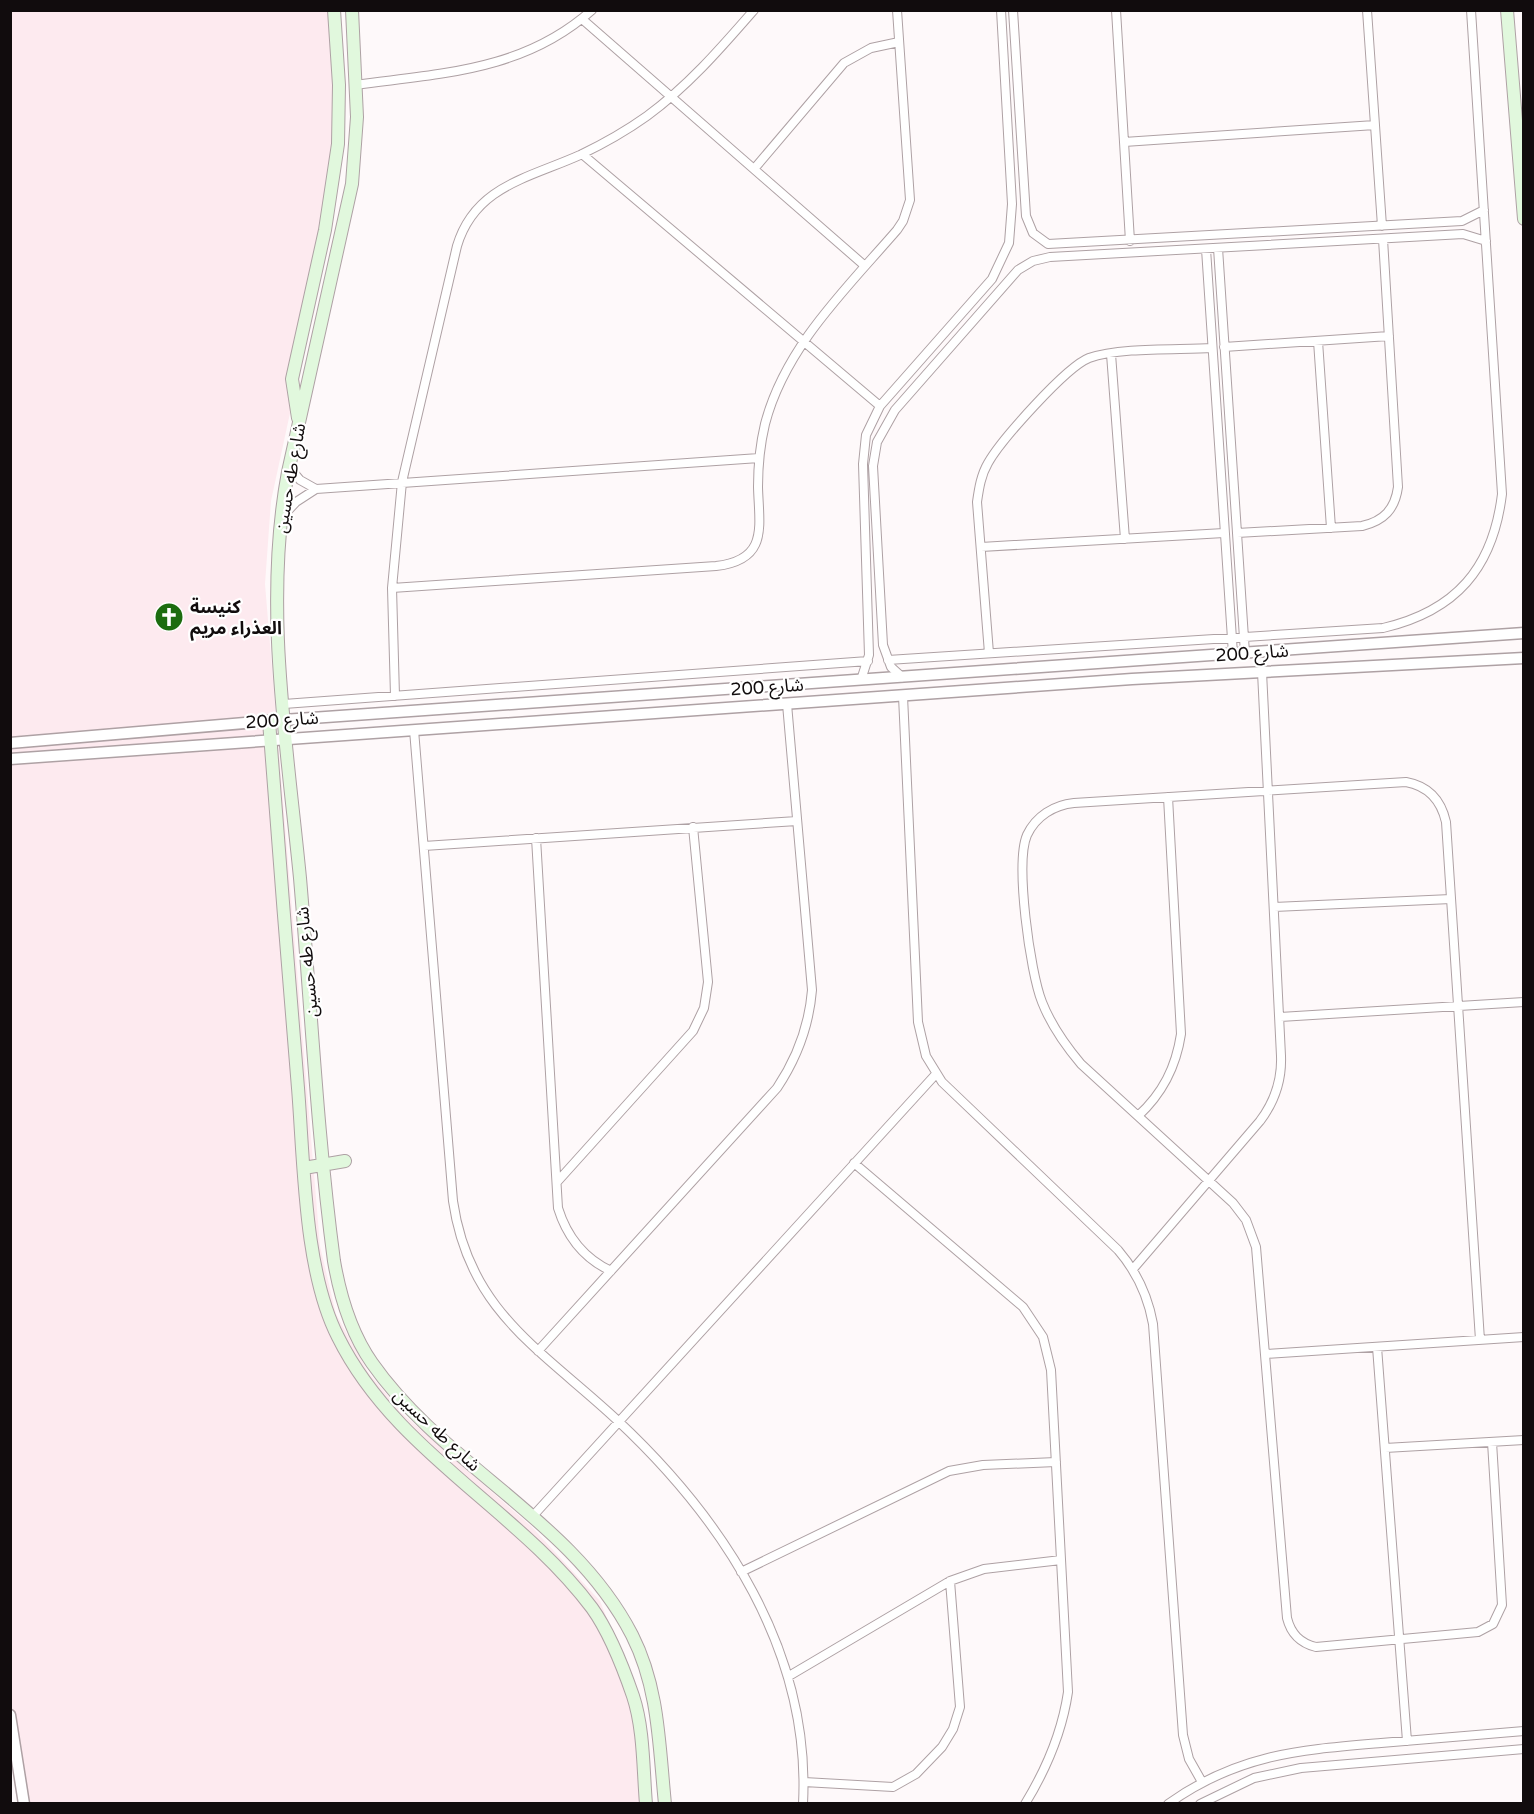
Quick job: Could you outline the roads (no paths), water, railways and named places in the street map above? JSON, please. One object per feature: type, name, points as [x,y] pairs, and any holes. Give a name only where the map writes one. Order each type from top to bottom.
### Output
[{"type":"main road","points":[[300,422],[292,379],[326,230],[335,173],[339,85],[334,10]]},
{"type":"main road","name":"شارع طه حسين","points":[[352,10],[356,140],[349,206],[289,467],[280,520],[277,614],[323,1165],[337,1279],[348,1315],[367,1354],[395,1392],[424,1421],[532,1516],[597,1583],[631,1633],[656,1701],[664,1803]]},
{"type":"main road","points":[[1508,10],[1524,219]]},
{"type":"main road","name":"شارع طه حسين","points":[[269,721],[304,1167],[319,1284],[330,1321],[348,1356],[386,1411],[550,1561],[594,1611],[609,1637],[634,1698],[641,1740],[646,1803]]},
{"type":"main road","points":[[304,1167],[345,1161]]},
{"type":"street","points":[[356,85],[480,68],[507,60],[534,50],[592,10]]},
{"type":"street","points":[[395,696],[392,588],[402,482],[457,246],[466,224],[473,212],[495,192],[582,154],[617,135],[671,97],[698,73],[753,10]]},
{"type":"street","points":[[392,588],[729,565],[749,552],[761,530],[759,458],[767,416],[778,384],[804,342],[903,221],[910,200],[897,10]]},
{"type":"street","points":[[861,680],[868,661],[863,449],[872,421],[880,406],[992,279],[1009,243],[1012,204],[1001,10]]},
{"type":"street","points":[[1013,10],[1028,225],[1040,240],[1057,245],[1462,221],[1484,210]]},
{"type":"street","points":[[1116,10],[1130,241]]},
{"type":"street","points":[[1367,10],[1382,226]]},
{"type":"street","points":[[888,660],[1383,628],[1408,622],[1433,611],[1455,595],[1473,576],[1498,523],[1502,494],[1471,10]]},
{"type":"street","points":[[582,19],[866,266]]},
{"type":"street","points":[[753,169],[844,63],[871,48],[899,42]]},
{"type":"street","points":[[1124,142],[1375,125]]},
{"type":"street","points":[[582,154],[880,406]]},
{"type":"street","points":[[902,677],[888,660],[883,645],[873,466],[877,442],[894,410],[1025,265],[1050,257],[1463,234],[1486,241]]},
{"type":"street","points":[[1237,533],[1373,524],[1391,510],[1397,499],[1383,239]]},
{"type":"street","points":[[1218,248],[1245,653]]},
{"type":"street","points":[[1206,249],[1233,654]]},
{"type":"street","points":[[1224,347],[1389,336]]},
{"type":"street","points":[[1318,340],[1331,528]]},
{"type":"street","points":[[988,653],[978,495],[989,461],[1063,374],[1081,362],[1112,354],[1212,348]]},
{"type":"street","points":[[1112,354],[1125,539]]},
{"type":"street","points":[[280,520],[296,502],[316,489],[759,458]]},
{"type":"street","points":[[289,467],[300,480],[316,489]]},
{"type":"street","points":[[981,547],[1224,533]]},
{"type":"street","name":"شارع 200","points":[[10,743],[269,721],[1524,633]]},
{"type":"street","name":"شارع 200","points":[[10,759],[1262,672],[1524,658]]},
{"type":"street","points":[[284,704],[868,661]]},
{"type":"street","points":[[1133,1269],[1273,1103],[1281,1073],[1262,672]]},
{"type":"street","points":[[903,696],[918,1022],[922,1045],[936,1074],[949,1089],[1118,1250],[1133,1269],[1144,1290],[1153,1324],[1183,1735],[1189,1759],[1202,1782]]},
{"type":"street","points":[[538,1351],[777,1088],[800,1047],[808,1019],[812,990],[787,704]]},
{"type":"street","points":[[414,730],[453,1201],[458,1229],[474,1272],[490,1300],[509,1325],[618,1422],[700,1509],[741,1572],[769,1622],[789,1676],[800,1729],[804,1782],[803,1803]]},
{"type":"street","points":[[1480,1340],[1451,899],[1444,815],[1439,802],[1424,788],[1406,782],[1059,806],[1046,812],[1035,823],[1023,850],[1030,961],[1042,1004],[1072,1053],[1240,1211],[1254,1239],[1266,1354],[1287,1618],[1291,1630],[1300,1640],[1316,1647],[1478,1632],[1493,1624],[1502,1605],[1492,1442]]},
{"type":"street","points":[[1138,1116],[1155,1100],[1167,1080],[1176,1059],[1181,1034],[1168,797]]},
{"type":"street","points":[[424,846],[797,820]]},
{"type":"street","points":[[557,1182],[693,1031],[704,1008],[708,982],[693,827]]},
{"type":"street","points":[[536,838],[558,1208],[569,1235],[588,1257],[610,1271]]},
{"type":"street","points":[[1274,907],[1451,899]]},
{"type":"street","points":[[1280,1017],[1524,1002]]},
{"type":"street","points":[[532,1516],[936,1074]]},
{"type":"street","points":[[854,1163],[1014,1298],[1031,1316],[1043,1337],[1050,1359],[1068,1692],[1064,1722],[1049,1759],[1025,1803]]},
{"type":"street","points":[[1266,1354],[1524,1337]]},
{"type":"street","points":[[1377,1347],[1407,1741]]},
{"type":"street","points":[[1385,1448],[1524,1440]]},
{"type":"street","points":[[741,1572],[950,1471],[983,1465],[1056,1462]]},
{"type":"street","points":[[789,1676],[950,1581],[984,1569],[1061,1560]]},
{"type":"street","points":[[804,1782],[893,1786],[911,1779],[942,1747],[953,1728],[960,1707],[950,1581]]},
{"type":"street","points":[[10,1715],[24,1803]]},
{"type":"street","points":[[1168,1803],[1202,1782],[1249,1762],[1281,1753],[1524,1731]]},
{"type":"street","points":[[1200,1803],[1239,1784],[1293,1769],[1524,1749]]},
{"type":"place","name":"كنيسة العذراء مريم","points":[[169,617]]}]
